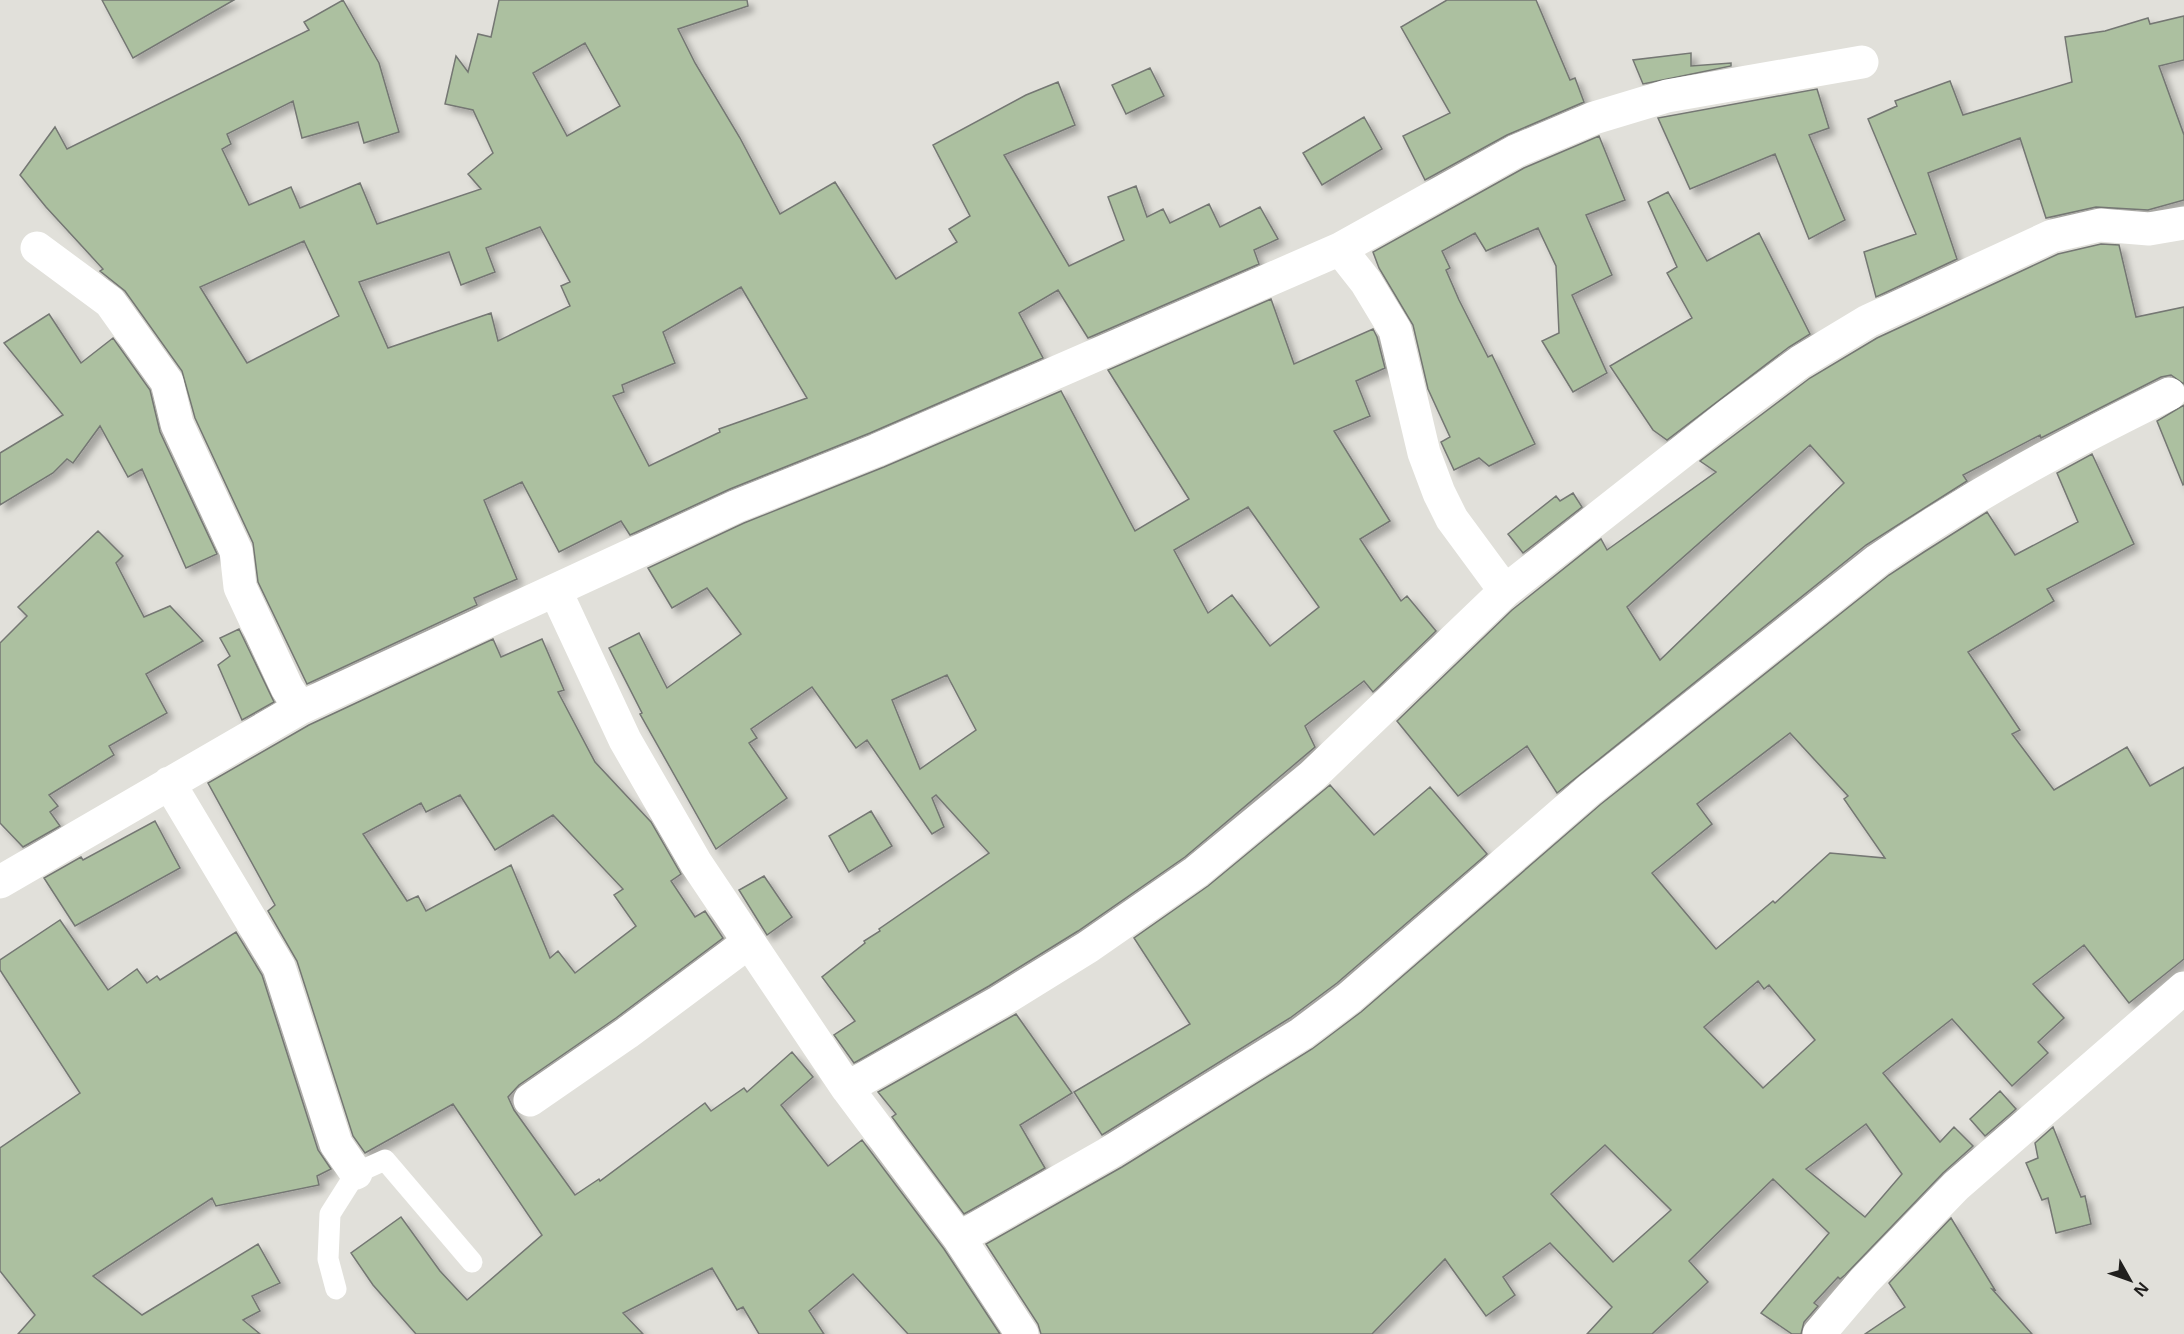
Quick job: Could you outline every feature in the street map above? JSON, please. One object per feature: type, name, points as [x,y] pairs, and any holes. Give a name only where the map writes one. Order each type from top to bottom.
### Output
[{"type":"street","points":[[0,882],[300,708],[556,592],[588,573],[737,506],[877,450],[1340,249],[1516,151],[1594,118],[1667,96],[1862,62]]},
{"type":"street","points":[[847,1088],[1078,953],[1196,872],[1312,776],[1505,591],[1730,414],[1800,362],[1868,321],[2052,236],[2100,225],[2149,229],[2184,223]]},
{"type":"street","points":[[37,248],[110,302],[167,382],[177,424],[237,551],[240,587],[286,688],[300,708]]},
{"type":"street","points":[[1340,249],[1366,282],[1395,330],[1424,453],[1439,493],[1452,519],[1505,591]]},
{"type":"street","points":[[959,1238],[1107,1154],[1301,1034],[1425,935],[1590,790],[1842,589],[1916,534],[2033,462],[2169,394]]},
{"type":"street","points":[[556,592],[625,740],[696,862],[847,1088],[959,1238],[1022,1334]]},
{"type":"street","points":[[169,783],[279,967],[336,1144],[356,1173]]},
{"type":"street","points":[[530,1100],[627,1033],[749,942]]},
{"type":"street","points":[[1820,1334],[1864,1281],[1956,1186],[2184,989]]},
{"type":"lane","points":[[336,1289],[327,1259],[330,1214],[356,1173],[385,1160],[472,1262]]},
{"type":"building","points":[[102,0],[234,0],[133,58]]},
{"type":"building","points":[[343,0],[379,63],[399,132],[364,143],[358,122],[302,138],[293,101],[227,134],[231,144],[222,149],[249,205],[291,187],[300,208],[360,183],[377,224],[481,189],[468,174],[493,153],[473,110],[445,104],[456,56],[468,72],[478,34],[491,37],[499,0],[747,0],[748,6],[678,29],[695,63],[740,138],[780,214],[835,182],[896,279],[957,242],[949,229],[970,216],[933,145],[1026,95],[1058,82],[1075,125],[1004,155],[1069,266],[1124,240],[1108,197],[1136,186],[1147,217],[1163,209],[1170,223],[1209,204],[1220,227],[1260,207],[1278,239],[1254,250],[1259,264],[1088,338],[1058,290],[1019,313],[1043,358],[870,433],[730,489],[630,535],[621,521],[559,552],[522,482],[484,500],[517,579],[474,598],[477,605],[307,684],[258,582],[253,543],[195,418],[182,371],[125,291],[100,271],[103,269],[20,175],[55,127],[67,149],[309,30],[304,22]],"holes":[[[585,43],[620,106],[567,136],[533,73]],[[540,227],[570,282],[561,286],[570,306],[498,341],[491,313],[388,348],[359,282],[449,252],[461,285],[495,272],[486,248]],[[304,241],[339,316],[247,363],[200,287]],[[741,287],[807,398],[719,429],[720,432],[649,466],[613,396],[624,392],[622,385],[675,363],[663,332]]]},
{"type":"building","points":[[1447,0],[1536,0],[1570,80],[1575,78],[1584,102],[1507,135],[1425,180],[1403,136],[1450,113],[1401,27]]},
{"type":"building","points":[[2184,16],[2184,60],[2159,66],[2184,135],[2184,200],[2148,210],[2096,207],[2046,218],[2020,138],[1928,173],[1957,259],[1876,297],[1864,252],[1916,234],[1868,119],[1897,106],[1895,101],[1950,81],[1963,115],[2072,82],[2065,37],[2105,31],[2148,18],[2150,24]]},
{"type":"building","points":[[1691,53],[1691,66],[1731,63],[1731,66],[1643,84],[1633,60]]},
{"type":"building","points":[[1150,68],[1164,96],[1126,114],[1112,85]]},
{"type":"building","points":[[1817,89],[1829,128],[1809,135],[1845,220],[1809,239],[1775,154],[1690,189],[1658,118]]},
{"type":"building","points":[[1364,117],[1382,149],[1322,185],[1303,153]]},
{"type":"building","points":[[1599,136],[1625,200],[1586,215],[1612,275],[1572,295],[1607,373],[1573,392],[1542,341],[1559,333],[1556,266],[1538,228],[1486,251],[1475,233],[1442,251],[1450,268],[1446,270],[1459,300],[1488,357],[1492,355],[1535,444],[1489,466],[1479,458],[1454,470],[1441,442],[1450,437],[1428,389],[1413,325],[1379,268],[1373,252],[1524,168]]},
{"type":"building","points":[[1668,192],[1707,261],[1759,233],[1810,334],[1789,347],[1667,440],[1653,430],[1610,366],[1692,318],[1667,273],[1677,267],[1648,202]]},
{"type":"building","points":[[2101,244],[2119,245],[2136,317],[2184,307],[2184,384],[2171,375],[2161,377],[1963,475],[1967,481],[1866,545],[1557,793],[1527,746],[1458,796],[1397,721],[1512,610],[1601,539],[1607,550],[1716,472],[1700,461],[1810,378],[1877,338],[2058,254]],"holes":[[[1810,445],[1844,483],[1660,660],[1627,607]]]},
{"type":"building","points":[[1271,299],[1294,364],[1373,329],[1385,368],[1356,381],[1370,416],[1334,431],[1390,521],[1360,539],[1401,601],[1407,596],[1436,631],[1373,692],[1364,681],[1305,726],[1315,747],[1185,857],[1078,931],[989,986],[854,1063],[834,1035],[855,1021],[822,977],[865,943],[864,941],[880,931],[879,929],[989,853],[936,795],[932,798],[944,827],[932,834],[867,740],[856,748],[812,687],[751,729],[757,738],[749,743],[787,798],[716,849],[640,714],[642,713],[609,648],[639,633],[667,688],[741,634],[707,588],[672,608],[648,568],[744,523],[884,467],[1061,391],[1135,531],[1189,499],[1108,370]],"holes":[[[1248,507],[1319,607],[1270,646],[1232,595],[1208,613],[1174,550]],[[947,675],[976,730],[920,769],[892,700]]]},
{"type":"building","points":[[49,314],[81,363],[113,338],[150,390],[160,432],[217,554],[186,568],[142,469],[128,477],[100,426],[73,463],[67,459],[53,473],[0,505],[0,453],[63,415],[4,343]]},
{"type":"building","points":[[2184,405],[2184,484],[2183,485],[2157,421]]},
{"type":"building","points":[[2092,454],[2134,544],[2047,589],[2054,601],[1968,652],[2020,730],[2012,734],[2054,790],[2127,747],[2150,786],[2184,767],[2184,959],[2129,1003],[2084,945],[2033,984],[2064,1018],[2038,1042],[2048,1053],[2012,1086],[1952,1019],[1883,1073],[1940,1142],[1954,1127],[1973,1146],[1943,1173],[1845,1275],[1840,1279],[1838,1277],[1814,1303],[1818,1306],[1804,1322],[1801,1334],[1792,1334],[1761,1313],[1829,1233],[1773,1179],[1689,1261],[1708,1282],[1652,1334],[1587,1334],[1612,1307],[1550,1243],[1503,1277],[1515,1295],[1486,1316],[1445,1259],[1372,1334],[1041,1334],[1038,1324],[986,1244],[1122,1167],[1312,1049],[1361,1012],[1601,804],[1889,575],[1987,512],[2015,555],[2078,522],[2057,473]],"holes":[[[1790,733],[1848,796],[1844,799],[1885,858],[1830,853],[1775,903],[1773,901],[1716,949],[1652,873],[1712,824],[1697,804]],[[1758,981],[1764,989],[1769,985],[1815,1040],[1763,1088],[1704,1027]],[[1866,1124],[1902,1174],[1865,1217],[1806,1169]],[[1605,1145],[1671,1210],[1613,1262],[1551,1194]]]},
{"type":"building","points":[[1573,493],[1582,507],[1523,553],[1508,534],[1556,496],[1560,501]]},
{"type":"building","points":[[98,531],[123,556],[116,563],[144,617],[170,606],[203,641],[146,674],[167,713],[109,746],[114,755],[49,795],[58,806],[50,812],[60,826],[23,847],[0,823],[0,643],[27,616],[18,607]]},
{"type":"building","points":[[239,629],[274,702],[242,720],[218,665],[230,656],[220,638]]},
{"type":"building","points":[[493,639],[501,657],[542,639],[564,690],[558,692],[595,762],[651,822],[681,874],[671,881],[695,917],[705,911],[723,938],[616,1018],[519,1085],[508,1097],[514,1110],[575,1195],[599,1179],[600,1181],[705,1103],[711,1111],[744,1088],[747,1092],[792,1052],[813,1077],[781,1105],[828,1166],[862,1140],[944,1249],[1000,1334],[908,1334],[853,1274],[809,1311],[824,1334],[759,1334],[743,1307],[737,1310],[712,1268],[623,1313],[643,1334],[416,1334],[373,1285],[351,1253],[401,1217],[440,1271],[467,1300],[542,1235],[453,1104],[365,1153],[353,1136],[297,961],[268,911],[275,905],[208,783],[309,725]],"holes":[[[460,795],[495,850],[553,815],[623,889],[614,895],[636,926],[575,973],[558,951],[550,958],[511,865],[426,911],[418,896],[407,901],[363,834],[421,803],[426,812]]]},
{"type":"building","points":[[1330,785],[1374,835],[1430,787],[1487,854],[1337,983],[1290,1018],[1102,1135],[1074,1092],[1190,1024],[1134,938],[1208,886]]},
{"type":"building","points":[[871,811],[892,846],[849,872],[829,836]]},
{"type":"building","points":[[155,821],[180,868],[75,926],[44,878],[81,857],[83,860]]},
{"type":"building","points":[[764,876],[792,917],[767,935],[739,890]]},
{"type":"building","points":[[60,920],[108,990],[137,969],[147,983],[157,976],[160,980],[236,932],[262,975],[318,1150],[331,1169],[317,1176],[319,1185],[216,1206],[212,1198],[93,1276],[142,1315],[258,1244],[280,1283],[252,1296],[260,1311],[243,1320],[260,1334],[18,1334],[35,1315],[0,1271],[0,1148],[80,1093],[0,970],[0,960]]},
{"type":"building","points":[[1016,1014],[1072,1093],[1020,1125],[1045,1168],[964,1214],[892,1117],[896,1114],[878,1092]]},
{"type":"building","points":[[2000,1091],[2016,1109],[1985,1136],[1970,1119]]},
{"type":"building","points":[[2053,1127],[2081,1197],[2085,1196],[2091,1224],[2056,1233],[2048,1198],[2042,1200],[2026,1163],[2038,1158],[2035,1143]]},
{"type":"building","points":[[1951,1218],[1995,1290],[1992,1289],[2032,1334],[1865,1334],[1905,1307],[1889,1283]]}]
